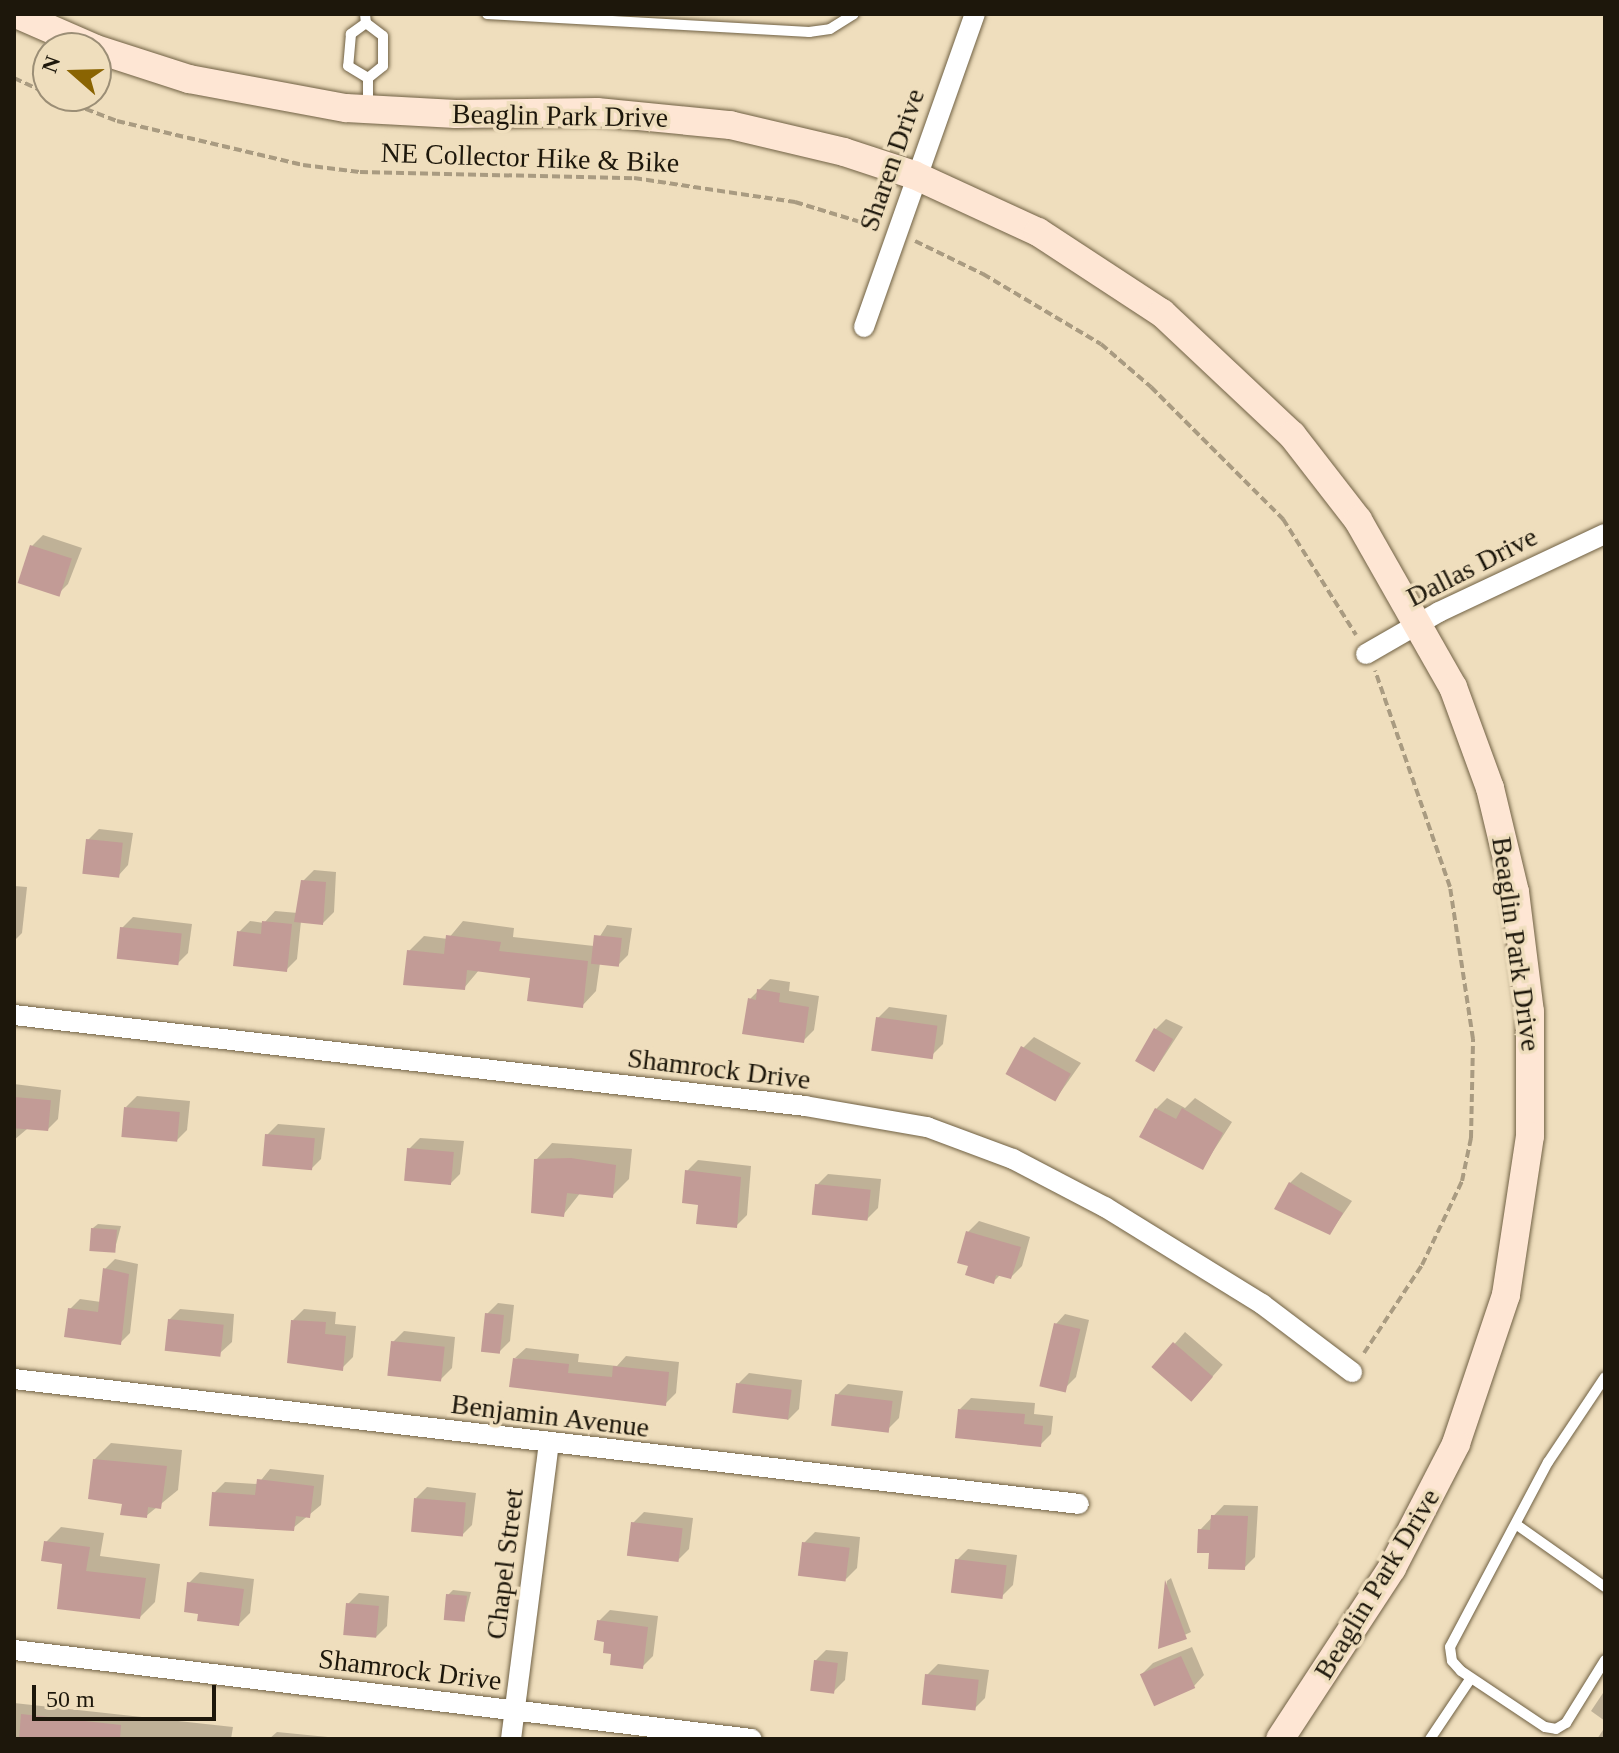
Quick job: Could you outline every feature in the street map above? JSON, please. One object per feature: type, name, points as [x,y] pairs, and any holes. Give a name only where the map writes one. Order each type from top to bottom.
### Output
[{"type":"main road","name":"Beaglin Park Drive","points":[[16,14],[54,23]]},
{"type":"main road","name":"Beaglin Park Drive","points":[[112,53],[233,89],[368,109],[456,114],[597,112],[683,118],[804,141],[914,175],[1077,255],[1202,346],[1292,435],[1326,476],[1389,566],[1421,623],[1474,738],[1515,892],[1532,1066],[1525,1195],[1506,1295],[1456,1444],[1392,1568],[1280,1739]]},
{"type":"street","name":"Sharen Drive","points":[[864,327],[914,175],[975,14]]},
{"type":"street","name":"Dallas Drive","points":[[1366,654],[1421,623],[1605,534]]},
{"type":"street","name":"Shamrock Drive","points":[[14,1015],[805,1106],[927,1127],[1013,1159],[1118,1215],[1262,1304],[1352,1372]]},
{"type":"street","name":"Benjamin Avenue","points":[[14,1379],[1079,1504]]},
{"type":"street","name":"Chapel Street","points":[[511,1739],[549,1444]]},
{"type":"street","name":"Shamrock Drive","points":[[14,1650],[752,1739]]},
{"type":"lane","points":[[487,14],[809,32],[830,29],[854,14]]},
{"type":"lane","points":[[366,19],[383,36],[383,66],[368,78],[348,66],[351,34],[366,19]]},
{"type":"lane","points":[[368,78],[368,109]]},
{"type":"lane","points":[[1605,1377],[1548,1462],[1450,1647],[1452,1661],[1471,1678],[1556,1734],[1605,1660]]},
{"type":"lane","points":[[1517,1525],[1605,1587]]},
{"type":"lane","points":[[1430,1739],[1471,1678]]},
{"type":"path","name":"NE Collector Hike & Bike","points":[[94,112],[117,121],[303,165],[360,172],[566,174],[675,182],[795,202],[896,234],[983,274],[1101,344],[1151,387],[1283,519],[1337,599],[1383,687],[1450,887],[1473,1039],[1471,1138],[1462,1181],[1422,1265],[1352,1372]]},
{"type":"building","points":[[30,545],[72,559],[59,597],[18,583]]},
{"type":"building","points":[[86,839],[123,843],[119,878],[82,874]]},
{"type":"building","points":[[301,880],[326,882],[323,925],[294,922]]},
{"type":"building","points":[[262,921],[292,924],[287,972],[233,966],[237,931],[261,934]]},
{"type":"building","points":[[120,927],[182,933],[178,965],[117,959]]},
{"type":"building","points":[[446,935],[501,942],[499,951],[588,961],[583,1008],[527,1001],[530,978],[467,970],[465,990],[403,985],[407,950],[444,954]]},
{"type":"building","points":[[594,935],[622,938],[619,967],[591,964]]},
{"type":"building","points":[[757,989],[780,993],[779,1002],[809,1007],[804,1043],[742,1034],[748,998],[756,1000]]},
{"type":"building","points":[[876,1017],[937,1026],[933,1059],[871,1051]]},
{"type":"building","points":[[1154,1028],[1173,1039],[1154,1072],[1135,1061]]},
{"type":"building","points":[[1021,1046],[1071,1074],[1055,1102],[1005,1074]]},
{"type":"building","points":[[14,1097],[51,1100],[48,1131],[14,1128]]},
{"type":"building","points":[[124,1107],[180,1112],[177,1142],[121,1137]]},
{"type":"building","points":[[1155,1108],[1176,1119],[1182,1108],[1223,1133],[1203,1170],[1139,1137]]},
{"type":"building","points":[[265,1134],[315,1138],[312,1170],[262,1166]]},
{"type":"building","points":[[407,1148],[454,1152],[451,1185],[404,1181]]},
{"type":"building","points":[[571,1158],[616,1165],[613,1198],[567,1193],[564,1217],[531,1213],[534,1159]]},
{"type":"building","points":[[685,1170],[741,1177],[737,1228],[696,1224],[698,1205],[682,1203]]},
{"type":"building","points":[[1289,1182],[1343,1213],[1330,1235],[1274,1209]]},
{"type":"building","points":[[815,1184],[871,1190],[867,1221],[812,1215]]},
{"type":"building","points":[[91,1228],[117,1230],[115,1253],[89,1251]]},
{"type":"building","points":[[966,1231],[1021,1247],[1011,1279],[996,1275],[994,1284],[965,1275],[968,1266],[957,1263]]},
{"type":"building","points":[[103,1268],[129,1274],[121,1345],[64,1337],[68,1308],[98,1312]]},
{"type":"building","points":[[485,1313],[504,1315],[500,1354],[481,1352]]},
{"type":"building","points":[[168,1319],[224,1325],[220,1357],[165,1351]]},
{"type":"building","points":[[291,1320],[326,1322],[325,1334],[346,1336],[343,1371],[287,1363]]},
{"type":"building","points":[[1054,1323],[1080,1329],[1066,1392],[1039,1386]]},
{"type":"building","points":[[391,1341],[445,1347],[441,1381],[387,1376]]},
{"type":"building","points":[[1173,1342],[1213,1377],[1191,1402],[1151,1367]]},
{"type":"building","points":[[513,1358],[569,1364],[568,1373],[612,1377],[613,1366],[669,1372],[666,1406],[509,1387]]},
{"type":"building","points":[[736,1383],[792,1390],[788,1420],[732,1413]]},
{"type":"building","points":[[835,1394],[893,1401],[889,1433],[831,1426]]},
{"type":"building","points":[[958,1409],[1025,1414],[1024,1424],[1043,1426],[1041,1447],[955,1438]]},
{"type":"building","points":[[93,1459],[167,1466],[161,1509],[148,1507],[147,1518],[120,1515],[122,1504],[88,1499]]},
{"type":"building","points":[[257,1479],[314,1486],[310,1518],[296,1516],[294,1531],[209,1526],[212,1492],[255,1495]]},
{"type":"building","points":[[414,1498],[466,1503],[463,1536],[411,1532]]},
{"type":"building","points":[[1211,1515],[1248,1516],[1245,1570],[1208,1569],[1209,1553],[1197,1553],[1198,1529],[1210,1530]]},
{"type":"building","points":[[631,1522],[683,1528],[678,1562],[627,1556]]},
{"type":"building","points":[[44,1541],[90,1547],[86,1571],[146,1578],[140,1619],[57,1609],[62,1564],[41,1561]]},
{"type":"building","points":[[802,1542],[850,1548],[845,1582],[798,1576]]},
{"type":"building","points":[[955,1559],[1007,1565],[1002,1599],[951,1593]]},
{"type":"building","points":[[1165,1580],[1187,1639],[1158,1649]]},
{"type":"building","points":[[187,1582],[244,1589],[239,1626],[197,1621],[198,1614],[184,1612]]},
{"type":"building","points":[[446,1594],[467,1596],[465,1622],[444,1620]]},
{"type":"building","points":[[346,1603],[379,1606],[376,1638],[343,1635]]},
{"type":"building","points":[[597,1620],[648,1627],[643,1669],[610,1665],[611,1654],[603,1653],[604,1642],[594,1640]]},
{"type":"building","points":[[1181,1656],[1195,1688],[1154,1706],[1140,1674]]},
{"type":"building","points":[[814,1660],[838,1663],[834,1694],[810,1691]]},
{"type":"building","points":[[925,1674],[979,1680],[975,1710],[922,1705]]},
{"type":"building","points":[[21,1714],[121,1725],[120,1739],[19,1739]]}]
